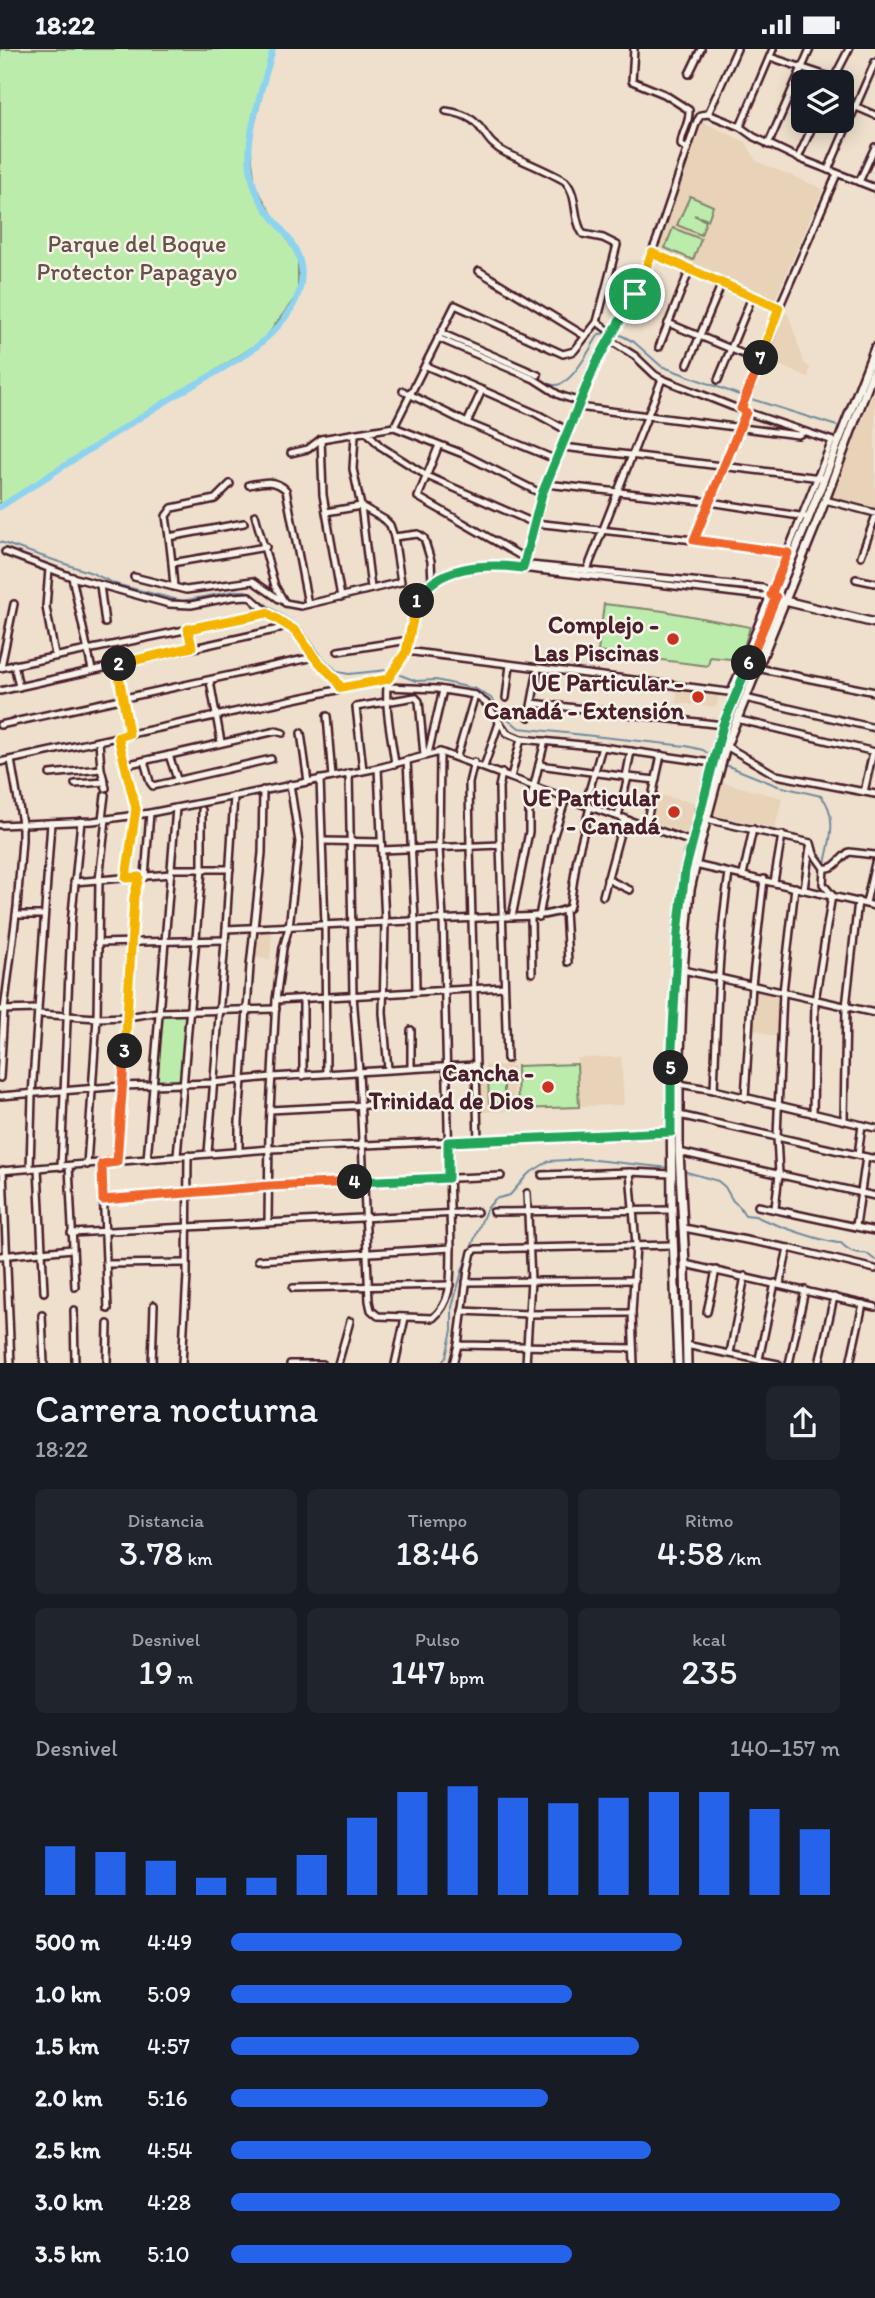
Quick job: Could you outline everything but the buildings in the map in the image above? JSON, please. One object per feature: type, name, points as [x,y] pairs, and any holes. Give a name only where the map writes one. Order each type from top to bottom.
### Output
[{"type":"street","points":[[634,49],[632,81],[690,110],[688,127],[681,141],[687,149]]},
{"type":"street","points":[[690,74],[701,49]]},
{"type":"street","points":[[708,114],[737,49]]},
{"type":"street","points":[[740,128],[773,49]]},
{"type":"street","points":[[768,145],[810,49]]},
{"type":"street","points":[[837,70],[849,49]]},
{"type":"street","points":[[770,57],[811,70]]},
{"type":"street","points":[[828,170],[875,62]]},
{"type":"street","points":[[855,106],[875,115]]},
{"type":"street","points":[[394,428],[454,305],[563,354],[571,353],[597,322],[617,245],[583,235],[576,225],[570,187],[565,181],[505,152],[489,140],[478,124],[467,115],[446,111]]},
{"type":"street","points":[[523,568],[542,494],[596,363],[626,311],[652,253],[701,115],[708,114],[740,128],[768,145],[875,188]]},
{"type":"street","points":[[798,158],[809,133]]},
{"type":"street","points":[[859,182],[875,147]]},
{"type":"street","points":[[694,540],[725,466],[779,308],[837,174]]},
{"type":"street","points":[[652,253],[779,308]]},
{"type":"street","points":[[659,347],[690,269]]},
{"type":"street","points":[[479,271],[584,336]]},
{"type":"street","points":[[688,364],[723,283]]},
{"type":"street","points":[[719,380],[752,297]]},
{"type":"street","points":[[597,322],[612,333]]},
{"type":"street","points":[[668,323],[760,361]]},
{"type":"street","points":[[440,336],[538,375]]},
{"type":"street","points":[[440,336],[534,379],[579,405],[738,429],[798,435],[804,432]]},
{"type":"street","points":[[608,339],[628,351],[662,379],[835,441]]},
{"type":"street","points":[[687,1363],[684,1228],[674,1170],[671,1132],[672,1036],[682,891],[712,761],[734,693],[875,348]]},
{"type":"street","points":[[426,366],[537,414],[568,431]]},
{"type":"street","points":[[678,1363],[671,1210],[674,1170],[679,1152],[683,970],[690,890],[725,748],[825,500],[875,367]]},
{"type":"street","points":[[587,570],[662,379]]},
{"type":"street","points":[[467,423],[482,390]]},
{"type":"street","points":[[403,391],[467,423],[557,460]]},
{"type":"street","points":[[291,453],[308,449],[321,439],[394,428],[463,454],[542,494]]},
{"type":"street","points":[[368,433],[380,446],[427,476],[534,523],[694,540],[791,554]]},
{"type":"street","points":[[355,435],[353,469],[361,506],[371,588]]},
{"type":"street","points":[[321,439],[326,512],[341,597]]},
{"type":"street","points":[[439,445],[418,494],[419,498],[526,559]]},
{"type":"street","points":[[563,447],[821,478]]},
{"type":"street","points":[[249,485],[272,482],[278,483],[286,490],[308,604]]},
{"type":"street","points":[[174,587],[166,516],[172,508],[215,499],[230,484]]},
{"type":"street","points":[[546,484],[710,502],[806,517]]},
{"type":"street","points":[[825,500],[875,515],[861,556]]},
{"type":"street","points":[[134,577],[190,590],[253,581],[285,603],[296,606],[401,582],[394,537],[385,520],[361,506],[326,512]]},
{"type":"street","points":[[256,516],[275,586],[285,603]]},
{"type":"street","points":[[169,537],[244,523]]},
{"type":"street","points":[[394,537],[418,534],[425,538],[432,582]]},
{"type":"street","points":[[172,563],[266,547]]},
{"type":"street","points":[[5,552],[72,577],[157,601],[185,606],[249,596],[267,613],[296,631],[341,688]]},
{"type":"street","points":[[523,568],[530,565],[763,589],[784,602],[875,623]]},
{"type":"street","points":[[395,764],[387,700],[388,679],[406,652],[414,608],[423,591],[432,582],[454,572],[484,566],[523,568],[530,571],[773,596]]},
{"type":"street","points":[[49,569],[46,607],[55,655]]},
{"type":"street","points":[[72,577],[92,670]]},
{"type":"street","points":[[856,579],[875,583]]},
{"type":"street","points":[[100,585],[104,623]]},
{"type":"street","points":[[14,604],[0,667],[267,613]]},
{"type":"street","points":[[0,691],[275,630],[286,625]]},
{"type":"street","points":[[188,629],[192,647]]},
{"type":"street","points":[[338,651],[409,640]]},
{"type":"street","points":[[406,652],[734,693]]},
{"type":"street","points":[[0,725],[314,657]]},
{"type":"street","points":[[14,664],[19,687]]},
{"type":"street","points":[[117,664],[129,734]]},
{"type":"street","points":[[506,698],[510,665]]},
{"type":"street","points":[[757,668],[875,692]]},
{"type":"street","points":[[529,717],[538,669]]},
{"type":"street","points":[[0,762],[388,679]]},
{"type":"street","points":[[210,681],[221,743]]},
{"type":"street","points":[[387,687],[475,695],[486,703],[507,733],[521,739],[712,761]]},
{"type":"street","points":[[426,755],[443,690]]},
{"type":"street","points":[[457,756],[475,695]]},
{"type":"street","points":[[363,770],[356,707],[387,700],[411,697],[418,699],[426,755]]},
{"type":"street","points":[[744,698],[875,728]]},
{"type":"street","points":[[532,703],[723,725]]},
{"type":"street","points":[[327,716],[332,777]]},
{"type":"street","points":[[736,719],[874,752],[864,792]]},
{"type":"street","points":[[484,767],[499,723]]},
{"type":"street","points":[[125,765],[276,731],[283,733]]},
{"type":"street","points":[[301,733],[308,782]]},
{"type":"street","points":[[118,737],[136,814],[126,878]]},
{"type":"street","points":[[511,777],[521,739]]},
{"type":"street","points":[[87,1165],[97,1018],[99,880],[105,789],[99,741]]},
{"type":"street","points":[[512,917],[529,832],[529,805],[545,741]]},
{"type":"street","points":[[226,929],[443,919],[531,918],[565,910],[570,905],[577,858],[602,747]]},
{"type":"street","points":[[725,748],[776,775],[875,794]]},
{"type":"street","points":[[603,896],[621,817],[631,751]]},
{"type":"street","points":[[349,773],[353,995],[369,1301],[374,1314],[378,1316],[433,1318],[448,1300],[451,1248],[439,848],[440,752]]},
{"type":"street","points":[[0,825],[81,821],[150,813],[377,768],[440,752],[692,842]]},
{"type":"street","points":[[169,755],[177,779]]},
{"type":"street","points":[[646,824],[661,755]]},
{"type":"street","points":[[144,761],[152,785],[271,759]]},
{"type":"street","points":[[0,1078],[2,1010],[16,915],[22,823],[10,760]]},
{"type":"street","points":[[407,760],[410,775],[416,992]]},
{"type":"street","points":[[474,762],[469,783],[478,1141]]},
{"type":"street","points":[[539,765],[656,780]]},
{"type":"street","points":[[377,768],[385,923],[385,1047],[388,1069]]},
{"type":"street","points":[[50,774],[101,769]]},
{"type":"street","points":[[502,773],[499,787],[499,845],[507,1059]]},
{"type":"street","points":[[320,779],[327,1073]]},
{"type":"street","points":[[75,784],[105,789]]},
{"type":"street","points":[[268,1223],[276,1000],[283,948],[289,927],[299,842],[290,784]]},
{"type":"street","points":[[240,1152],[239,1122],[247,1010],[262,852],[263,790]]},
{"type":"street","points":[[208,1153],[234,796]]},
{"type":"street","points":[[539,917],[554,835],[566,798]]},
{"type":"street","points":[[147,1160],[176,808]]},
{"type":"street","points":[[177,1156],[202,869],[202,810]]},
{"type":"street","points":[[117,1162],[134,897],[142,877],[150,813]]},
{"type":"street","points":[[706,819],[811,843]]},
{"type":"street","points":[[61,1167],[74,882],[81,821]]},
{"type":"street","points":[[30,1169],[32,1095],[51,823]]},
{"type":"street","points":[[743,875],[753,829]]},
{"type":"street","points":[[774,882],[782,835]]},
{"type":"street","points":[[323,841],[381,842]]},
{"type":"street","points":[[811,843],[814,854],[824,868],[823,884],[832,895],[815,1000],[813,1114]]},
{"type":"street","points":[[804,889],[811,843]]},
{"type":"street","points":[[382,850],[499,845]]},
{"type":"street","points":[[824,868],[829,869],[849,852],[875,855]]},
{"type":"street","points":[[866,903],[875,863]]},
{"type":"street","points":[[695,865],[875,906]]},
{"type":"street","points":[[74,882],[202,869],[230,869]]},
{"type":"street","points":[[714,1090],[722,916],[729,873]]},
{"type":"street","points":[[746,1098],[752,985],[764,879]]},
{"type":"street","points":[[607,880],[630,890]]},
{"type":"street","points":[[775,1208],[779,1174],[777,1137],[783,992],[795,887]]},
{"type":"street","points":[[844,1120],[846,1007],[858,901]]},
{"type":"street","points":[[565,910],[568,962]]},
{"type":"street","points":[[16,915],[44,915]]},
{"type":"street","points":[[531,918],[532,973]]},
{"type":"street","points":[[97,943],[225,940]]},
{"type":"street","points":[[683,970],[875,1013]]},
{"type":"street","points":[[276,1000],[504,987]]},
{"type":"street","points":[[303,999],[303,1076]]},
{"type":"street","points":[[2,1010],[97,1018],[159,1012],[276,1009]]},
{"type":"street","points":[[411,1030],[411,1068]]},
{"type":"street","points":[[0,1096],[475,1065]]},
{"type":"street","points":[[679,1084],[875,1128]]},
{"type":"street","points":[[270,1110],[446,1101]]},
{"type":"street","points":[[679,1115],[875,1159]]},
{"type":"street","points":[[858,1155],[862,1125]]},
{"type":"street","points":[[11,1363],[3,1256],[1,1171],[270,1149],[671,1132]]},
{"type":"street","points":[[679,1152],[875,1196]]},
{"type":"street","points":[[182,1363],[187,1263],[188,1155]]},
{"type":"street","points":[[856,1226],[866,1157]]},
{"type":"street","points":[[102,1164],[108,1309]]},
{"type":"street","points":[[69,1166],[75,1287]]},
{"type":"street","points":[[38,1168],[44,1292]]},
{"type":"street","points":[[542,1175],[674,1170]]},
{"type":"street","points":[[630,1172],[636,1245],[632,1313],[634,1363]]},
{"type":"street","points":[[103,1200],[269,1186],[501,1175]]},
{"type":"street","points":[[526,1363],[531,1280],[527,1193]]},
{"type":"street","points":[[758,1206],[875,1231]]},
{"type":"street","points":[[493,1212],[671,1210]]},
{"type":"street","points":[[71,1233],[477,1212]]},
{"type":"street","points":[[684,1228],[788,1248],[875,1269]]},
{"type":"street","points":[[453,1363],[474,1250],[530,1246],[674,1245]]},
{"type":"street","points":[[258,1260],[451,1248]]},
{"type":"street","points":[[759,1359],[788,1248]]},
{"type":"street","points":[[3,1256],[72,1249]]},
{"type":"street","points":[[106,1264],[187,1263]]},
{"type":"street","points":[[685,1265],[778,1283],[875,1307]]},
{"type":"street","points":[[707,1313],[716,1270]]},
{"type":"street","points":[[730,1353],[745,1276]]},
{"type":"street","points":[[466,1282],[635,1280]]},
{"type":"street","points":[[292,1288],[450,1285]]},
{"type":"street","points":[[789,1363],[805,1290]]},
{"type":"street","points":[[819,1363],[834,1297]]},
{"type":"street","points":[[850,1363],[863,1304]]},
{"type":"street","points":[[152,1363],[154,1305]]},
{"type":"street","points":[[74,1310],[75,1363]]},
{"type":"street","points":[[462,1311],[528,1314],[632,1313]]},
{"type":"street","points":[[42,1315],[44,1363]]},
{"type":"street","points":[[395,1363],[405,1318]]},
{"type":"street","points":[[338,1363],[350,1321]]},
{"type":"street","points":[[107,1363],[108,1324]]},
{"type":"street","points":[[458,1345],[633,1348]]},
{"type":"street","points":[[686,1345],[778,1363]]},
{"type":"street","points":[[290,1363],[323,1363]]},
{"type":"shaded area","points":[[701,121],[746,142],[756,161],[823,189],[775,299],[659,249]]},
{"type":"shaded area","points":[[781,313],[788,314],[804,363],[810,368],[808,377],[764,359]]},
{"type":"shaded area","points":[[875,389],[875,507],[831,497]]},
{"type":"shaded area","name":"UE Particular - Canadá - Extensión","points":[[678,687],[720,692],[716,707],[676,703]]},
{"type":"shaded area","points":[[721,782],[782,798],[775,828],[713,815]]},
{"type":"shaded area","name":"UE Particular - Canadá","points":[[659,795],[697,803],[687,834],[652,821]]},
{"type":"shaded area","points":[[258,932],[272,933],[270,959],[255,958]]},
{"type":"shaded area","points":[[755,989],[781,995],[780,1036],[753,1029]]},
{"type":"shaded area","points":[[621,1057],[624,1105],[580,1106],[577,1058]]},
{"type":"shaded area","points":[[485,1065],[514,1066],[514,1111],[480,1112],[480,1075],[485,1075]]},
{"type":"green space","name":"Parque del Boque Protector Papagayo","points":[[0,49],[273,49],[250,143],[255,186],[298,257],[298,294],[264,340],[0,507]]},
{"type":"green space","points":[[690,196],[713,206],[708,220],[694,215],[706,221],[701,235],[677,225]]},
{"type":"green space","points":[[673,228],[701,239],[693,260],[665,248]]},
{"type":"green space","name":"Complejo - Las Piscinas","points":[[604,604],[664,611],[750,627],[740,660],[710,657],[708,666],[598,652]]},
{"type":"green space","points":[[160,1014],[187,1014],[181,1081],[155,1083]]},
{"type":"green space","name":"Cancha - Trinidad de Dios","points":[[577,1064],[579,1107],[518,1109],[517,1066]]},
{"type":"green space","points":[[488,1075],[504,1075],[504,1103],[489,1104]]},
{"type":"waterway","points":[[0,507],[242,357],[269,336],[291,309],[302,277],[299,257],[262,203],[250,166],[252,127],[273,49]]},
{"type":"waterway","points":[[615,332],[634,342],[661,366],[742,396]]},
{"type":"waterway","points":[[537,378],[554,385],[567,380],[580,365],[599,334],[610,333]]},
{"type":"waterway","points":[[748,398],[837,426]]},
{"type":"waterway","points":[[0,542],[92,573],[115,584],[182,601],[246,591],[300,627],[323,658],[338,672],[349,674],[387,670],[416,681],[436,680],[476,689],[491,698],[519,728],[686,746],[703,750],[713,757]]},
{"type":"waterway","points":[[723,764],[778,786],[821,796],[830,811],[831,820],[825,863]]},
{"type":"waterway","points":[[442,1363],[446,1357],[452,1330],[452,1307],[463,1268],[486,1210],[495,1199],[510,1195],[528,1174],[549,1161],[585,1159],[670,1168]]},
{"type":"waterway","points":[[683,1171],[718,1181],[745,1215],[755,1216],[812,1237],[841,1243],[852,1251],[866,1253],[875,1260]]},
{"type":"place","name":"Complejo - Las Piscinas","points":[[673,639]]},
{"type":"place","name":"UE Particular - Canadá - Extensión","points":[[698,697]]},
{"type":"place","name":"UE Particular - Canadá","points":[[674,812]]},
{"type":"place","name":"Cancha - Trinidad de Dios","points":[[548,1087]]},
{"type":"route","points":[[652,253],[779,308],[741,409],[746,412],[694,540],[788,553],[771,595],[776,597],[723,725],[685,871],[675,979],[671,1132],[448,1142],[448,1178],[269,1186],[103,1200],[102,1164],[117,1162],[134,897],[139,877],[126,878],[136,809],[118,737],[129,734],[117,664],[192,647],[188,629],[267,613],[296,631],[341,688],[388,679],[406,652],[414,608],[423,591],[432,582],[454,572],[484,566],[523,568],[542,494],[596,363],[635,294],[652,253]]}]
